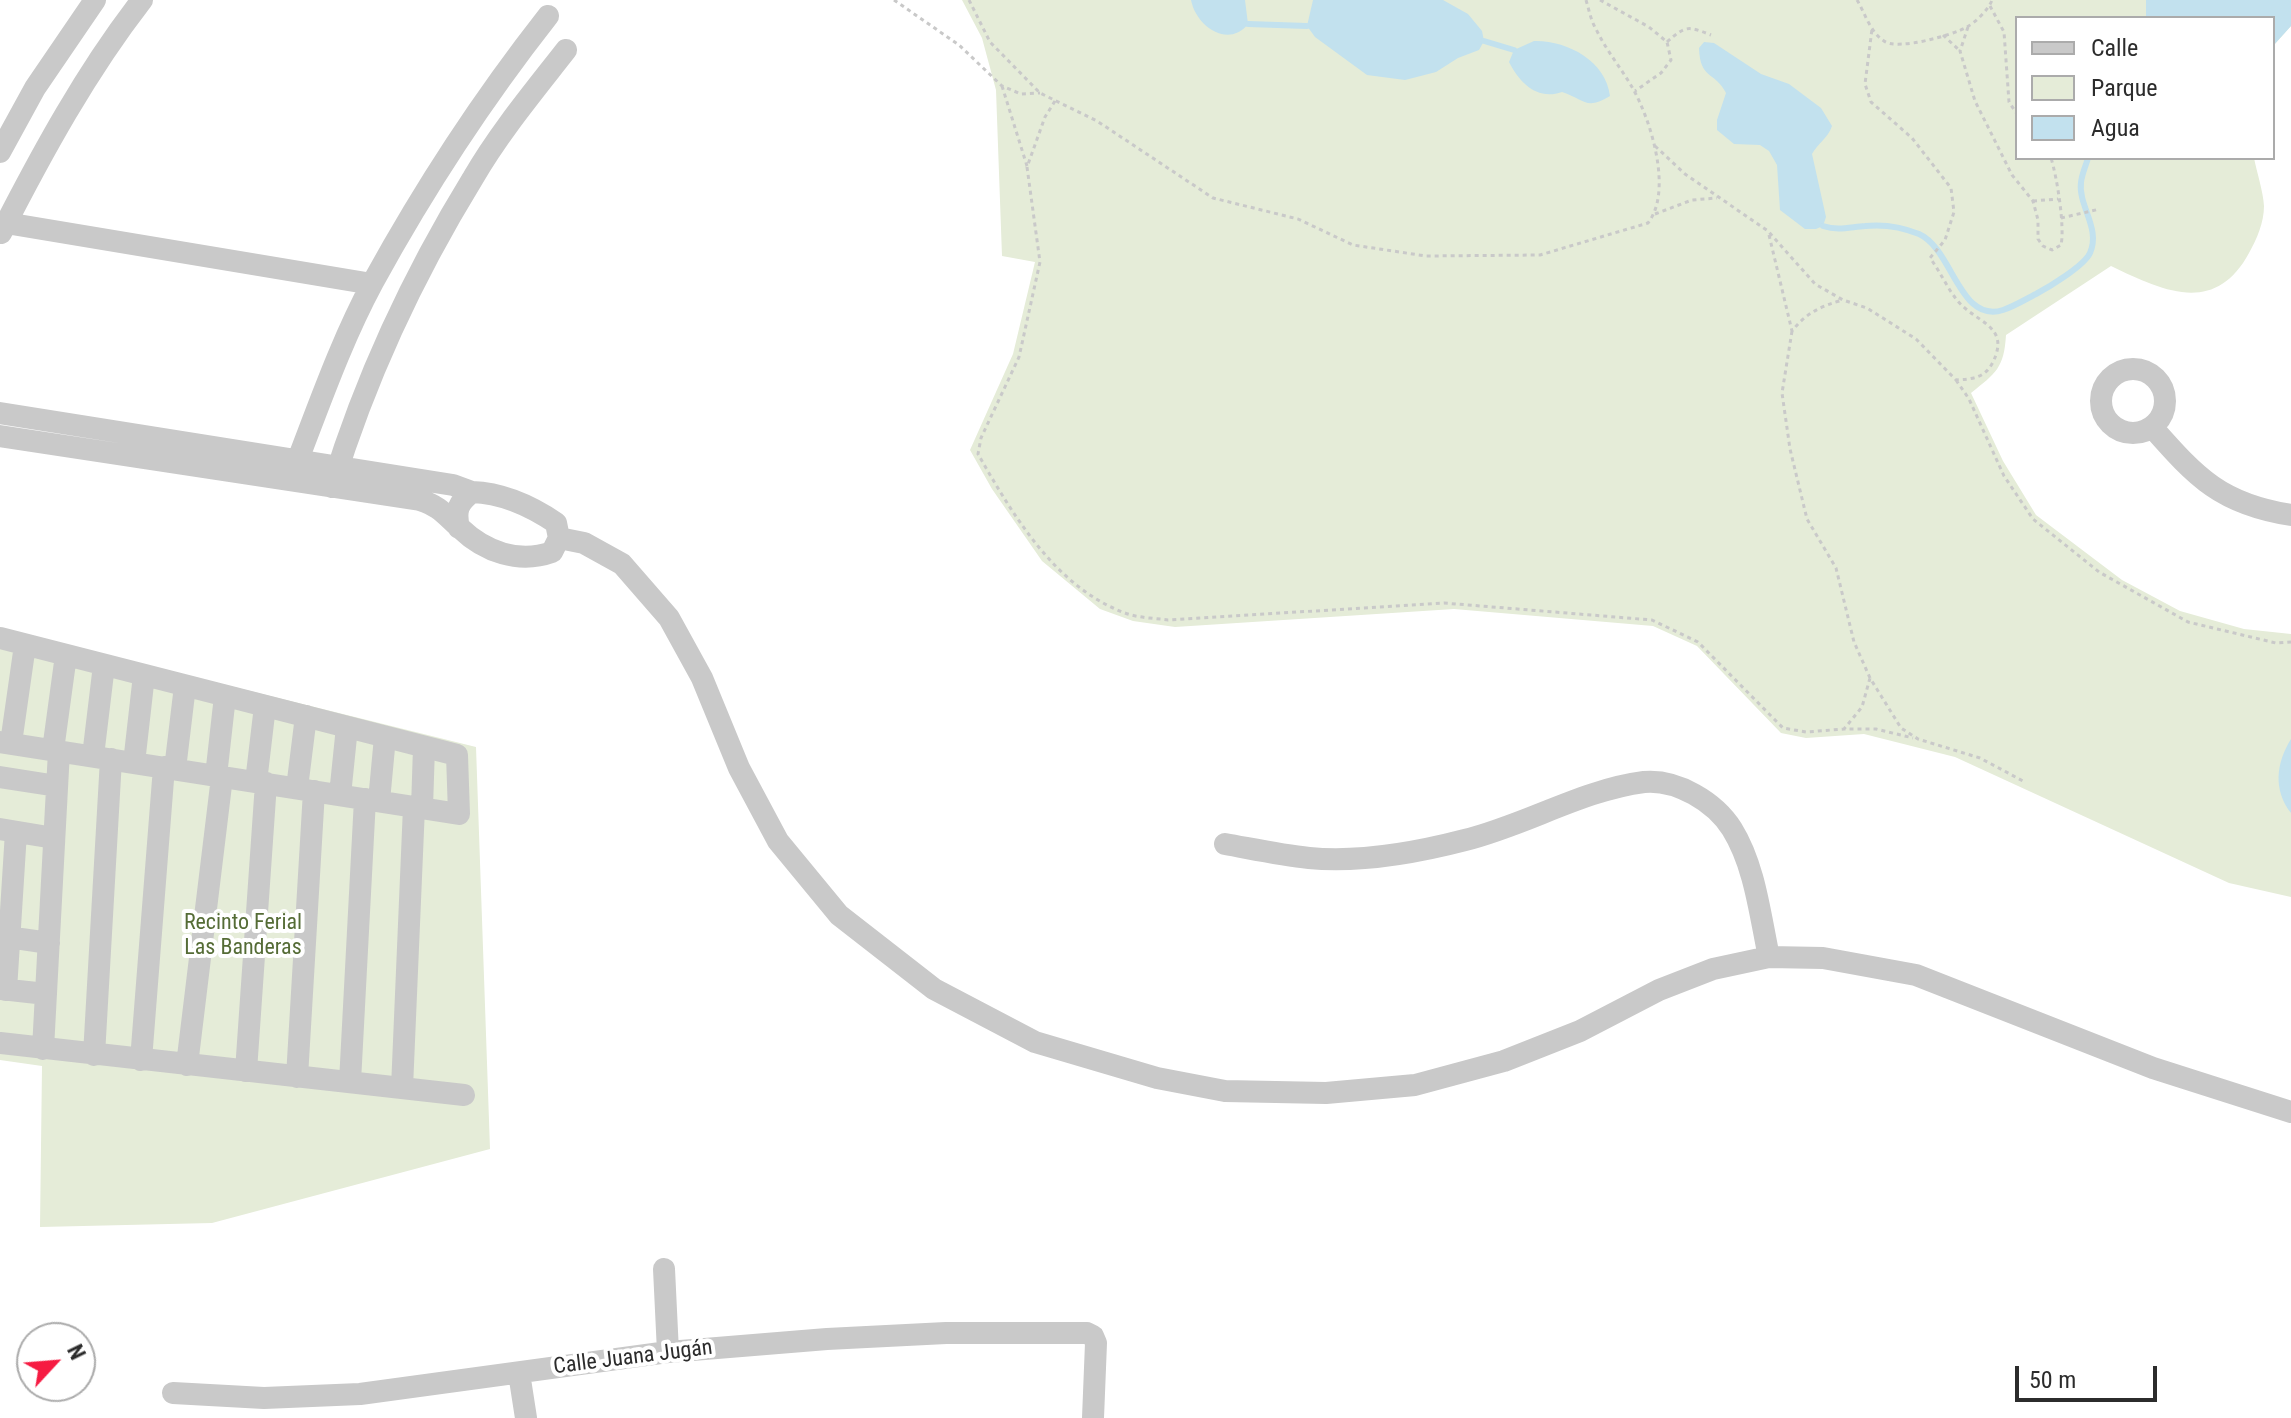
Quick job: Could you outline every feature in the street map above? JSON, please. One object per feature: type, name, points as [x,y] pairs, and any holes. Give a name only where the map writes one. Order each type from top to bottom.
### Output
[{"type":"street","points":[[0,152],[35,88],[95,0]]},
{"type":"street","points":[[142,0],[118,31],[49,141],[3,229],[372,284]]},
{"type":"street","points":[[294,470],[372,284],[447,157],[501,75],[548,16]]},
{"type":"street","points":[[335,476],[358,411],[408,296],[474,176],[566,50]]},
{"type":"street","points":[[447,157],[474,176]]},
{"type":"street","points":[[0,413],[294,470]]},
{"type":"street","points":[[2152,427],[2191,471],[2222,494],[2258,509],[2291,515]]},
{"type":"street","points":[[0,436],[335,476],[453,485],[472,492],[487,492],[534,508],[556,523],[559,538],[552,552],[535,558],[508,555],[477,542],[440,507],[335,476]]},
{"type":"street","points":[[459,528],[456,512],[460,501],[472,492]]},
{"type":"street","points":[[559,538],[584,543],[622,564],[669,618],[702,678],[739,768],[778,841],[839,915],[934,989],[1035,1042],[1157,1078],[1225,1091],[1326,1093],[1415,1085],[1504,1061],[1580,1031],[1673,984],[1713,969],[1769,957],[1823,958],[1916,975],[2153,1068],[2291,1112]]},
{"type":"street","points":[[0,638],[457,755],[459,814],[5,742],[25,645]]},
{"type":"street","points":[[43,1049],[57,786],[56,751],[66,655]]},
{"type":"street","points":[[94,1055],[113,759],[104,665]]},
{"type":"street","points":[[113,759],[144,675]]},
{"type":"street","points":[[141,1060],[169,768],[185,686]]},
{"type":"street","points":[[187,1065],[225,696]]},
{"type":"street","points":[[246,1071],[265,706]]},
{"type":"street","points":[[297,1077],[306,716]]},
{"type":"street","points":[[340,795],[347,727]]},
{"type":"street","points":[[350,1082],[372,800],[385,737]]},
{"type":"street","points":[[402,1088],[424,747]]},
{"type":"street","points":[[0,777],[57,786]]},
{"type":"street","points":[[1225,844],[1311,858],[1392,856],[1469,840],[1611,789],[1648,782],[1678,787],[1708,802],[1732,828],[1750,871],[1769,957]]},
{"type":"street","points":[[46,994],[3,989],[8,831],[54,838]]},
{"type":"street","points":[[6,883],[51,890]]},
{"type":"street","points":[[4,937],[49,943]]},
{"type":"street","points":[[0,1043],[464,1095]]},
{"type":"street","points":[[664,1269],[668,1352]]},
{"type":"street","name":"Calle Juana Jugán","points":[[173,1393],[264,1398],[346,1394],[668,1352],[946,1333],[1087,1333],[1093,1336],[1096,1343],[1093,1418]]},
{"type":"street","points":[[519,1373],[526,1418]]},
{"type":"path","points":[[894,0],[959,45],[1002,86],[1021,94],[1040,93]]},
{"type":"path","points":[[969,0],[990,42],[1040,93],[1097,121],[1213,198],[1298,219],[1353,245],[1426,256],[1540,255],[1648,223],[1655,214],[1659,191],[1655,146],[1635,91],[1594,27],[1586,0]]},
{"type":"path","points":[[1600,0],[1649,27],[1667,42],[1671,60],[1661,73],[1635,91]]},
{"type":"path","points":[[1857,0],[1872,29],[1885,43],[1897,46],[1968,27],[1990,6],[1992,0]]},
{"type":"path","points":[[1990,6],[2004,32],[2009,102],[2015,111]]},
{"type":"path","points":[[1667,42],[1682,29],[1691,27],[1711,35]]},
{"type":"path","points":[[1960,51],[1968,27]]},
{"type":"path","points":[[1872,29],[1865,84],[1871,102],[1912,138],[1951,188],[1954,212],[1945,240],[1930,258],[1958,301],[1985,322],[1997,336],[1998,352],[1988,372],[1975,379],[1956,380]]},
{"type":"path","points":[[1943,35],[1960,51],[1975,101],[1990,135],[2012,175],[2033,201],[2038,220],[2038,239],[2043,246],[2052,250],[2061,245],[2064,233],[2058,199],[2059,180],[2052,160]]},
{"type":"path","points":[[1002,86],[1027,167],[1040,262],[1019,357],[981,438],[978,454],[1005,500],[1044,555],[1088,592],[1126,613],[1168,620],[1444,603],[1652,620],[1698,642],[1783,728],[1806,732],[1876,729],[1980,758],[2023,781]]},
{"type":"path","points":[[1027,167],[1045,117],[1055,101]]},
{"type":"path","points":[[1655,146],[1685,174],[1768,231],[1815,284],[1843,300],[1867,308],[1916,339],[1956,380],[1969,399],[2004,476],[2033,519],[2099,572],[2188,622],[2276,643],[2291,642]]},
{"type":"path","points":[[1655,214],[1692,200],[1719,197]]},
{"type":"path","points":[[2033,201],[2058,199]]},
{"type":"path","points":[[2061,218],[2100,209]]},
{"type":"path","points":[[1768,231],[1792,331],[1782,393],[1790,449],[1807,519],[1836,568],[1854,642],[1870,678],[1901,728],[1918,739]]},
{"type":"path","points":[[1792,331],[1804,317],[1823,306],[1843,300]]},
{"type":"path","points":[[1844,729],[1862,707],[1870,678]]},
{"type":"green space","points":[[962,0],[2291,0],[2291,26],[2275,44],[2275,16],[2015,16],[2015,160],[2254,160],[2264,212],[2260,230],[2249,253],[2235,273],[2220,285],[2204,291],[2169,289],[2111,266],[2006,335],[2001,363],[1971,393],[2003,461],[2036,515],[2122,580],[2180,611],[2244,629],[2291,634],[2291,897],[2229,883],[1955,757],[1864,734],[1806,738],[1781,733],[1697,646],[1653,626],[1454,609],[1175,627],[1133,621],[1100,609],[1042,561],[992,489],[970,450],[1013,354],[1035,262],[1002,256],[996,90],[982,38]]},
{"type":"green space","name":"Recinto Ferial Las Banderas","points":[[0,629],[476,747],[490,1149],[212,1223],[40,1227],[42,1066],[0,1060]]},
{"type":"water","points":[[1191,0],[1245,0],[1248,24],[1231,34],[1214,31],[1199,18]]},
{"type":"water","points":[[1313,0],[1443,0],[1468,14],[1482,31],[1484,41],[1479,50],[1458,58],[1436,72],[1405,80],[1367,75],[1315,37],[1307,26]]},
{"type":"water","points":[[2146,0],[2291,0],[2291,26],[2275,44],[2275,16],[2146,16]]},
{"type":"water","points":[[1534,41],[1559,44],[1583,55],[1601,72],[1610,96],[1590,103],[1562,92],[1545,94],[1530,88],[1509,62],[1514,50]]},
{"type":"water","points":[[1704,42],[1714,43],[1761,74],[1789,84],[1821,108],[1832,126],[1812,154],[1826,217],[1823,226],[1805,229],[1780,210],[1777,165],[1769,151],[1760,145],[1734,144],[1717,130],[1726,93],[1702,65],[1699,48]]},
{"type":"water","points":[[2291,739],[2291,813],[2281,795],[2279,776],[2282,757]]},
{"type":"waterway","points":[[1248,24],[1307,26]]},
{"type":"waterway","points":[[1484,41],[1514,50]]},
{"type":"waterway","points":[[1823,226],[1886,226],[1919,234],[1931,242],[1966,296],[1976,306],[1988,311],[2003,310],[2057,281],[2081,264],[2090,253],[2093,235],[2081,191],[2087,160]]}]
